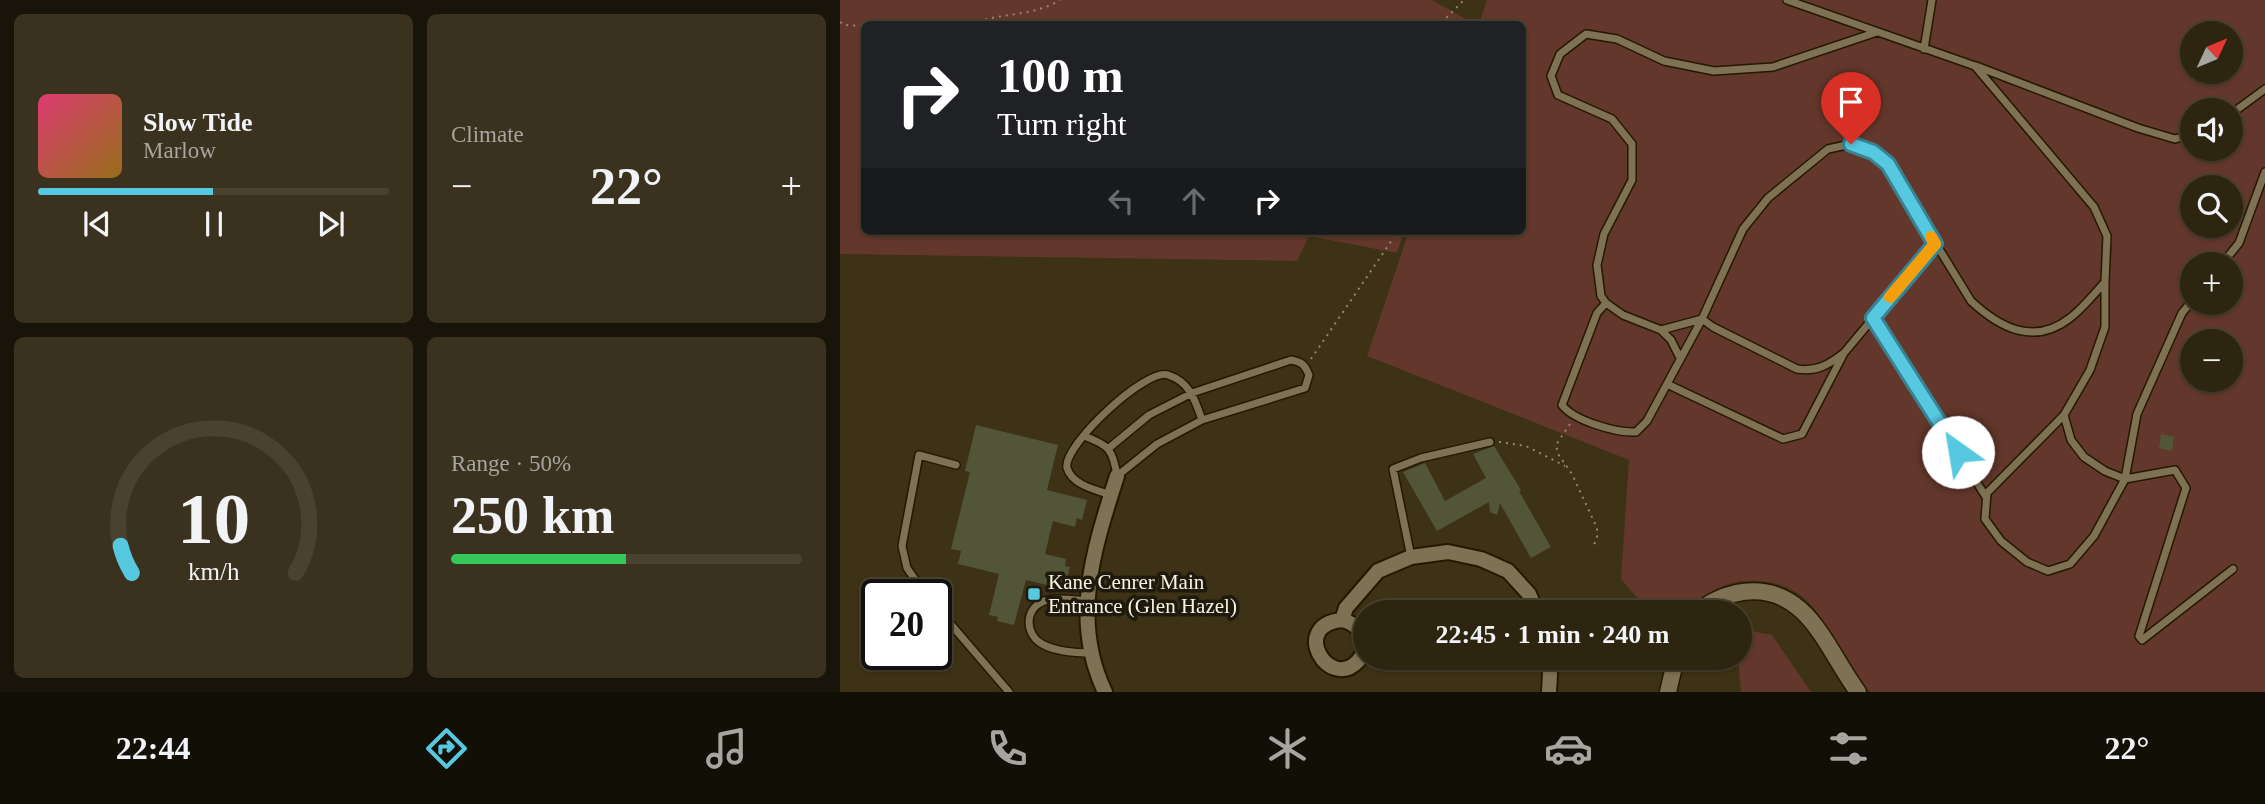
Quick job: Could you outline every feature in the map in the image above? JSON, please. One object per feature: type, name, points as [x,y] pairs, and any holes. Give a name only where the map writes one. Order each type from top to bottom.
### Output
[{"type":"street","points":[[1105,692],[1093,653],[1086,601],[1094,548],[1117,476]]},
{"type":"street","points":[[1342,620],[1346,608],[1378,571],[1411,557],[1448,552],[1480,559],[1508,572],[1532,600]]},
{"type":"street","points":[[1718,600],[1729,593],[1759,590],[1784,597],[1811,618],[1840,668],[1858,692]]},
{"type":"street","points":[[1549,692],[1550,670]]},
{"type":"street","points":[[1668,692],[1673,670]]},
{"type":"lane","points":[[1787,0],[1975,66],[2138,128],[2175,139],[2180,138]]},
{"type":"lane","points":[[1924,49],[1932,0]]},
{"type":"lane","points":[[1681,358],[1671,340],[1661,330],[1623,315],[1601,296],[1597,265],[1604,234],[1632,180],[1632,144],[1612,120],[1558,95],[1551,76],[1560,54],[1586,34],[1617,39],[1664,61],[1714,71],[1773,67],[1877,32]]},
{"type":"lane","points":[[1975,66],[2094,207],[2107,236],[2105,327],[2090,370],[2064,415],[1986,497],[1985,519],[2001,541],[2027,562],[2048,571],[2070,564],[2094,536],[2125,480],[2137,414],[2181,315]]},
{"type":"lane","points":[[2243,105],[2265,89]]},
{"type":"lane","points":[[1606,303],[1597,313],[1562,405],[1568,413],[1621,433],[1636,432],[1647,421],[1702,319],[1743,229],[1768,198],[1828,149],[1851,144],[1873,152],[1888,164],[1971,301],[1990,319],[2017,331],[2039,333],[2068,319],[2105,282]]},
{"type":"lane","points":[[2232,252],[2239,243],[2265,172]]},
{"type":"lane","points":[[1667,384],[1783,439],[1802,434],[1844,353],[1935,244]]},
{"type":"lane","points":[[1873,318],[1986,497]]},
{"type":"lane","points":[[1661,330],[1702,319]]},
{"type":"lane","points":[[1702,319],[1797,369],[1811,372],[1828,365],[1844,353]]},
{"type":"lane","points":[[1084,436],[1109,448],[1117,476],[1157,444],[1202,420],[1305,388],[1309,375],[1306,366],[1300,361],[1291,360],[1192,393],[1149,415],[1109,448]]},
{"type":"lane","points":[[1111,495],[1086,487],[1068,471],[1066,463],[1084,436],[1113,405],[1159,374],[1167,374],[1184,383],[1192,393],[1202,420]]},
{"type":"lane","points":[[2064,415],[2071,440],[2084,457],[2105,471],[2125,480],[2175,470],[2186,488],[2139,636],[2142,640],[2233,569]]},
{"type":"lane","points":[[1411,557],[1393,469],[1421,458],[1490,442]]},
{"type":"lane","points":[[915,579],[907,568],[902,546],[919,455],[956,465]]},
{"type":"lane","points":[[1086,601],[1055,598],[1039,603],[1029,617],[1028,626],[1031,634],[1046,646],[1076,653],[1093,653]]},
{"type":"lane","points":[[952,626],[1009,692]]},
{"type":"path","points":[[980,21],[1040,9],[1060,0]]},
{"type":"path","points":[[1449,21],[1447,17],[1464,0]]},
{"type":"path","points":[[840,22],[861,26]]},
{"type":"path","points":[[1306,366],[1394,235]]},
{"type":"path","points":[[1568,413],[1571,424],[1556,445],[1558,454],[1585,498],[1597,528],[1593,547]]},
{"type":"path","points":[[1490,442],[1526,446],[1566,467]]},
{"type":"shaded area","points":[[840,0],[1432,0],[1469,21],[861,21],[861,235],[1403,235],[1397,253],[1309,236],[1297,261],[840,254]]},
{"type":"shaded area","points":[[1487,0],[2265,0],[2265,692],[1871,692],[1844,659],[1813,608],[1800,595],[1781,585],[1757,581],[1736,582],[1718,588],[1699,600],[1639,600],[1621,579],[1629,460],[1367,356],[1408,235],[1526,235],[1526,21],[1480,21]]},
{"type":"shaded area","points":[[1752,631],[1772,635],[1811,692],[1741,692],[1739,670],[1752,670]]},
{"type":"building","points":[[976,425],[1058,445],[1047,490],[1087,500],[1082,520],[1077,518],[1075,527],[1053,521],[1045,554],[1066,559],[1065,566],[1070,567],[1064,589],[1026,580],[1014,625],[997,621],[998,617],[989,615],[999,574],[958,564],[961,551],[951,549],[970,472],[965,471]]},
{"type":"building","points":[[2161,434],[2174,437],[2172,451],[2159,448]]},
{"type":"building","points":[[1494,446],[1551,547],[1531,558],[1500,503],[1497,515],[1490,512],[1489,502],[1437,531],[1403,472],[1425,463],[1445,501],[1486,478],[1473,454]]},
{"type":"slow traffic","points":[[1890,297],[1935,244],[1931,237]]},
{"type":"place","name":"Kane Cenrer Main Entrance (Glen Hazel)","points":[[1034,594]]},
{"type":"route","points":[[1851,144],[1873,152],[1888,164],[1935,244],[1873,318],[1958,452]]}]
